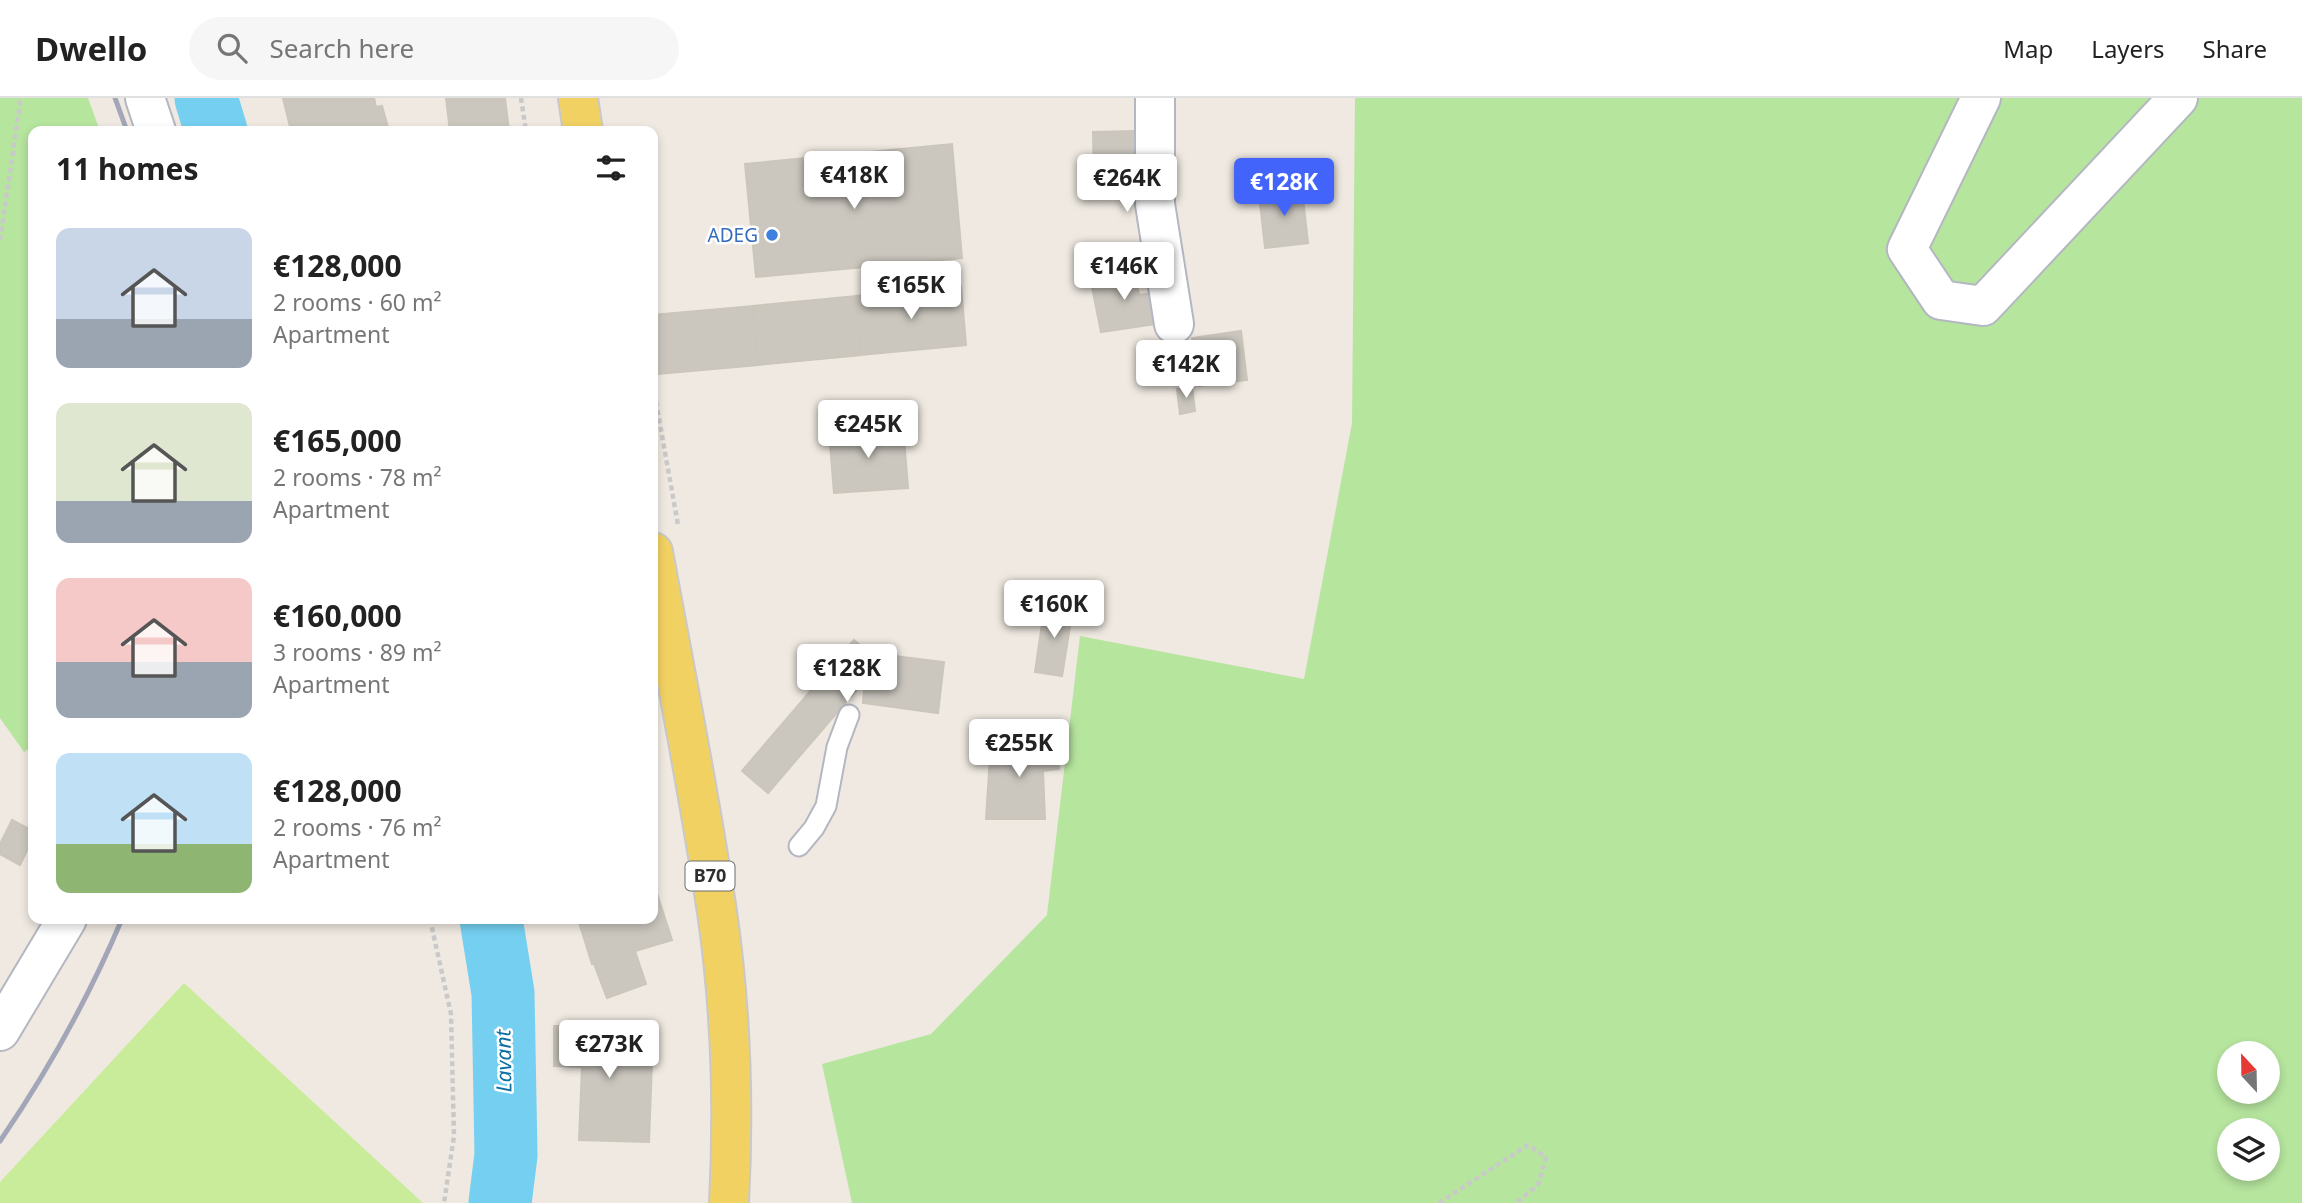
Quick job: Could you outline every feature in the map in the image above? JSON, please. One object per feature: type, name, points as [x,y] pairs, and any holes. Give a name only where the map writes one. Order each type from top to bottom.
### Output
[{"type":"main road","points":[[578,98],[582,126]]},
{"type":"main road","name":"B70","points":[[658,579],[717,913],[729,1051],[729,1203]]},
{"type":"street","points":[[145,98],[154,126]]},
{"type":"street","points":[[1155,98],[1155,204],[1174,324]]},
{"type":"street","points":[[1981,98],[1907,249],[1941,300],[1983,306],[2178,98]]},
{"type":"street","points":[[0,1031],[64,924]]},
{"type":"lane","points":[[799,846],[814,828],[826,806],[837,747],[849,715]]},
{"type":"path","points":[[0,240],[20,104],[18,98]]},
{"type":"path","points":[[522,98],[525,126]]},
{"type":"path","points":[[431,924],[451,1014],[454,1136],[444,1203]]},
{"type":"path","points":[[1439,1203],[1528,1145],[1546,1157],[1538,1185],[1516,1203]]},
{"type":"green space","points":[[0,98],[88,98],[98,126],[28,126],[28,749],[24,752],[0,718]]},
{"type":"green space","points":[[1355,98],[2302,98],[2302,1203],[852,1203],[822,1064],[931,1034],[1047,915],[1080,636],[1304,679],[1352,423]]},
{"type":"green space","points":[[184,983],[423,1203],[0,1203],[0,1182]]},
{"type":"building","points":[[283,98],[374,98],[376,107],[382,106],[388,126],[290,126]]},
{"type":"building","points":[[446,98],[505,98],[508,126],[449,126]]},
{"type":"building","points":[[1134,131],[1134,189],[1094,190],[1093,132]]},
{"type":"building","points":[[952,144],[962,258],[756,277],[745,164]]},
{"type":"building","points":[[1302,189],[1308,243],[1265,248],[1259,194]]},
{"type":"building","points":[[1134,268],[1139,295],[1159,292],[1163,323],[1101,332],[1090,277]]},
{"type":"building","points":[[961,286],[966,345],[861,355],[856,296]]},
{"type":"building","points":[[856,296],[861,355],[758,365],[753,306]]},
{"type":"building","points":[[753,306],[758,365],[658,374],[658,315]]},
{"type":"building","points":[[1241,331],[1247,380],[1199,386],[1192,338]]},
{"type":"building","points":[[1192,387],[1195,411],[1180,414],[1177,389]]},
{"type":"building","points":[[903,426],[908,488],[834,493],[829,431]]},
{"type":"building","points":[[1045,603],[1073,608],[1062,676],[1035,672]]},
{"type":"building","points":[[854,640],[870,653],[944,662],[938,713],[863,703],[865,680],[768,793],[742,771]]},
{"type":"building","points":[[991,741],[1057,743],[1059,769],[1043,771],[1045,819],[986,819]]},
{"type":"building","points":[[12,820],[28,828],[28,848],[20,865],[0,854],[0,844]]},
{"type":"building","points":[[658,897],[672,940],[635,951],[646,984],[607,998],[592,964],[580,924],[658,924]]},
{"type":"building","points":[[554,1026],[648,1027],[647,1063],[652,1063],[649,1142],[579,1140],[582,1067],[554,1066]]},
{"type":"waterway","name":"Lavant","points":[[206,98],[214,126]]},
{"type":"waterway","name":"Lavant","points":[[492,924],[503,993],[506,1155],[500,1203]]},
{"type":"railway","points":[[115,98],[125,126]]},
{"type":"railway","points":[[0,1141],[67,1033],[120,924]]},
{"type":"place","name":"ADEG","points":[[772,235]]}]
